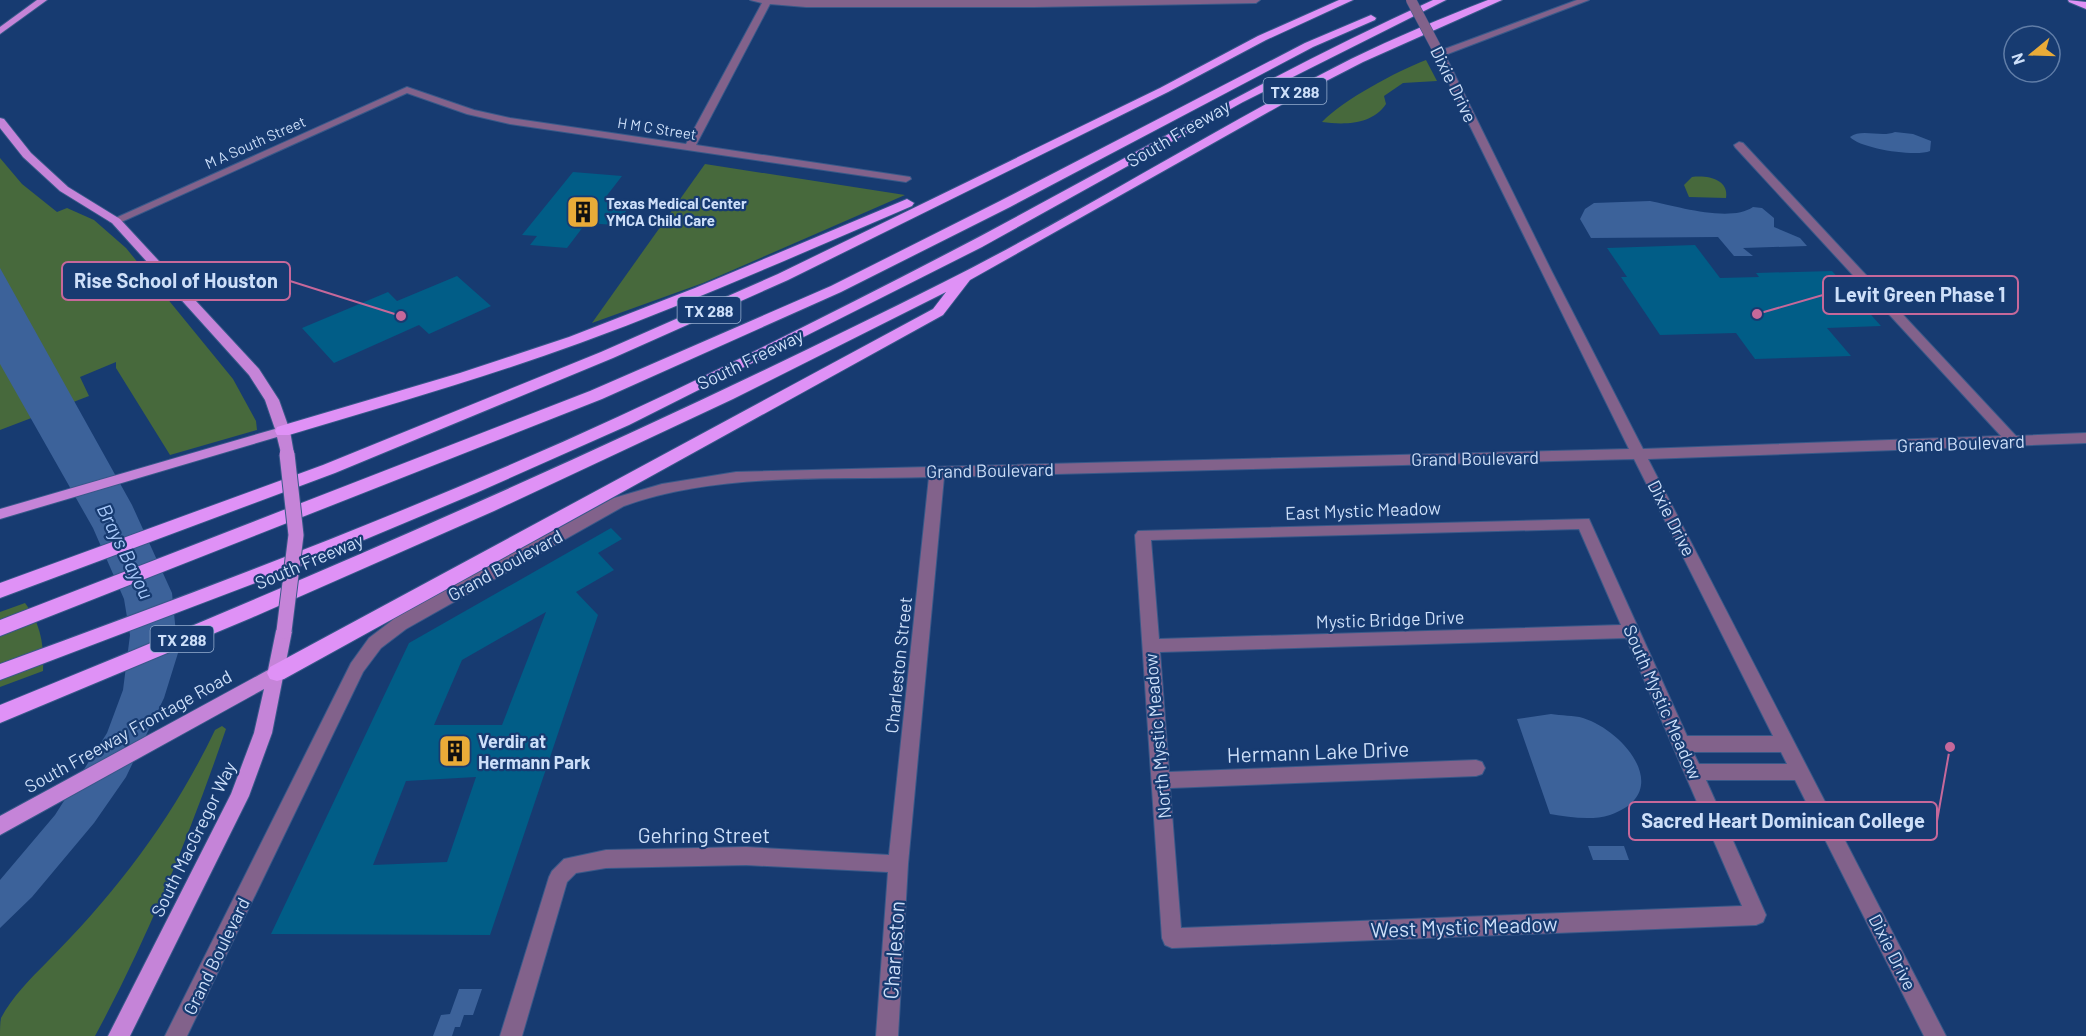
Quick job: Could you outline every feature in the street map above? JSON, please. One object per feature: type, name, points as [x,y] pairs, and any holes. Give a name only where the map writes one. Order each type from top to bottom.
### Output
[{"type":"highway","name":"TX 288","points":[[5,589],[329,469],[607,355],[783,277],[1164,90],[1262,38],[1348,0]]},
{"type":"highway","points":[[3,627],[596,395],[836,289],[1015,199],[1309,45],[1412,0]]},
{"type":"highway","points":[[6,670],[139,621],[335,544],[626,420],[916,276],[1316,57],[1441,0]]},
{"type":"highway","name":"South Freeway","points":[[8,710],[347,570],[713,403],[968,276],[1103,203],[1300,88],[1405,36],[1497,0]]},
{"type":"highway","points":[[2075,0],[2086,6]]},
{"type":"highway","points":[[283,431],[439,384],[573,340],[732,279],[1080,130]]},
{"type":"highway","points":[[277,673],[668,457],[938,312],[968,276]]},
{"type":"main road","points":[[0,31],[43,0]]},
{"type":"main road","name":"South MacGregor Way","points":[[0,121],[27,155],[64,189],[115,221],[137,242],[254,372],[272,400],[283,431],[287,454],[296,535],[284,631],[263,733],[240,796],[119,1036]]},
{"type":"main road","points":[[0,514],[283,431]]},
{"type":"main road","name":"South Freeway Frontage Road","points":[[0,826],[277,673]]},
{"type":"street","points":[[754,0],[795,4],[1256,0]]},
{"type":"street","name":"Dixie Drive","points":[[1412,0],[1528,235],[1935,1036]]},
{"type":"street","points":[[1438,51],[1585,0]]},
{"type":"street","points":[[690,148],[768,1]]},
{"type":"street","name":"H M C Street","points":[[407,90],[471,112],[510,121],[906,179]]},
{"type":"street","name":"M A South Street","points":[[115,221],[407,90]]},
{"type":"street","points":[[1739,145],[2013,441]]},
{"type":"street","name":"Grand Boulevard","points":[[176,1036],[357,668],[375,643],[410,618],[619,502],[642,493],[669,486],[736,477],[1640,454],[2086,438]]},
{"type":"street","name":"Charleston Street","points":[[898,864],[937,471]]},
{"type":"street","name":"East Mystic Meadow","points":[[1143,535],[1584,523]]},
{"type":"street","name":"South Mystic Meadow","points":[[1584,523],[1756,915]]},
{"type":"street","name":"North Mystic Meadow","points":[[1143,535],[1172,938]]},
{"type":"street","name":"Mystic Bridge Drive","points":[[1150,646],[1632,631]]},
{"type":"street","points":[[1681,744],[1788,744]]},
{"type":"street","name":"Hermann Lake Drive","points":[[1162,780],[1476,768]]},
{"type":"street","points":[[1694,772],[1802,772]]},
{"type":"street","name":"Gehring Street","points":[[511,1036],[559,877],[571,865],[587,861],[746,856],[898,864]]},
{"type":"street","name":"Charleston","points":[[887,1036],[898,864]]},
{"type":"street","name":"West Mystic Meadow","points":[[1172,938],[1756,915]]},
{"type":"green space","points":[[1426,60],[1437,81],[1403,83],[1384,96],[1386,104],[1380,111],[1365,120],[1348,123],[1322,122],[1331,113],[1371,87]]},
{"type":"green space","points":[[0,158],[22,184],[57,212],[67,208],[94,220],[126,248],[233,379],[256,421],[257,430],[170,455],[116,368],[116,362],[80,377],[89,396],[0,430]]},
{"type":"green space","points":[[705,164],[905,195],[703,283],[592,323]]},
{"type":"green space","points":[[1692,177],[1710,178],[1721,182],[1726,198],[1689,197],[1684,185]]},
{"type":"green space","points":[[25,603],[38,627],[43,652],[43,671],[0,687],[0,612]]},
{"type":"green space","points":[[222,726],[226,729],[167,885],[133,961],[95,1036],[0,1036],[1,1018],[11,1003],[28,981],[96,909],[141,853],[181,794],[215,730]]},
{"type":"water","points":[[1895,132],[1913,134],[1931,141],[1930,151],[1913,153],[1889,151],[1865,145],[1850,137],[1860,133],[1890,134]]},
{"type":"water","points":[[1650,201],[1703,212],[1731,214],[1753,207],[1762,208],[1774,218],[1774,227],[1800,238],[1807,246],[1743,248],[1753,256],[1734,256],[1718,237],[1591,238],[1580,219],[1585,209],[1594,203]]},
{"type":"water","name":"Brays Bayou","points":[[0,268],[132,505],[172,593],[178,653],[164,698],[126,777],[94,823],[32,897],[0,928],[0,880],[55,815],[107,733],[123,690],[130,635],[124,599],[93,528],[0,364]]},
{"type":"water","points":[[1551,714],[1579,717],[1599,725],[1627,749],[1637,763],[1641,778],[1639,792],[1629,805],[1610,815],[1595,818],[1550,814],[1517,719]]},
{"type":"water","points":[[1588,846],[1624,846],[1629,860],[1593,860]]},
{"type":"water","points":[[459,989],[482,989],[473,1015],[464,1015],[460,1027],[455,1027],[452,1036],[433,1036],[441,1015],[450,1014]]},
{"type":"building","name":"Texas Medical Center YMCA Child Care","points":[[573,172],[622,176],[605,198],[634,201],[615,225],[586,223],[567,248],[530,245],[537,236],[522,235]]},
{"type":"building","points":[[1695,245],[1720,278],[1759,277],[1756,273],[1832,271],[1881,326],[1827,328],[1851,356],[1755,359],[1736,333],[1660,335],[1621,277],[1627,277],[1607,248]]},
{"type":"building","points":[[457,276],[491,306],[429,334],[419,325],[334,363],[302,328],[388,292],[397,301]]},
{"type":"building","name":"Verdir at Hermann Park","points":[[611,528],[622,539],[598,553],[614,570],[576,592],[598,615],[490,935],[271,934],[409,643]],"holes":[[[546,612],[502,725],[434,725],[462,660]],[[476,777],[447,862],[373,865],[406,781]]]},
{"type":"place","name":"Texas Medical Center YMCA Child Care","points":[[583,212]]},
{"type":"place","name":"Levit Green Phase 1","points":[[1757,314]]},
{"type":"place","name":"Rise School of Houston","points":[[401,316]]},
{"type":"place","name":"Sacred Heart Dominican College","points":[[1950,747]]},
{"type":"place","name":"Verdir at Hermann Park","points":[[455,751]]}]
